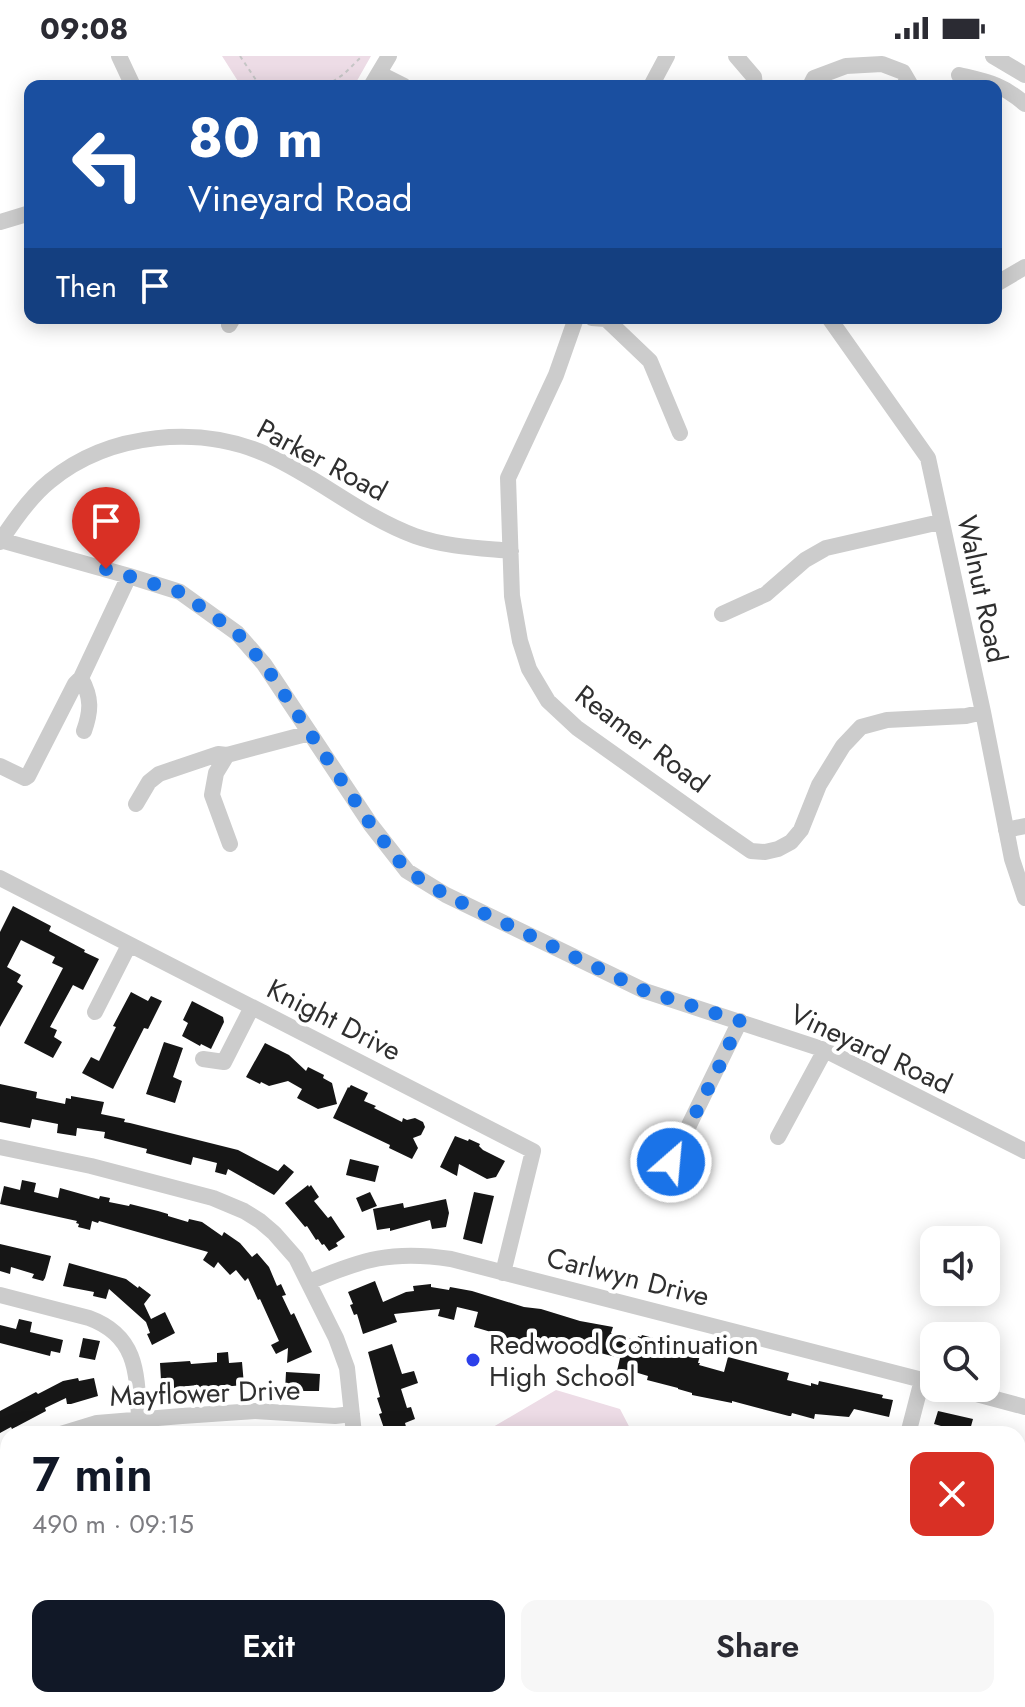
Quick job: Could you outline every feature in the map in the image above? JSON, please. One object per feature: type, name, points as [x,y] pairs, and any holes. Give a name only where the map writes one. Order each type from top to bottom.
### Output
[{"type":"street","points":[[119,56],[130,80]]},
{"type":"street","points":[[375,80],[389,56]]},
{"type":"street","points":[[654,80],[667,56]]},
{"type":"street","points":[[736,56],[754,80]]},
{"type":"street","points":[[993,56],[1025,75]]},
{"type":"street","points":[[813,80],[846,66],[882,64],[903,72],[908,80]]},
{"type":"street","points":[[959,75],[977,80]]},
{"type":"street","points":[[1002,87],[1025,104]]},
{"type":"street","points":[[0,222],[24,215]]},
{"type":"street","points":[[1002,280],[1025,267]]},
{"type":"street","name":"Reamer Road","points":[[574,324],[556,375],[508,478],[512,596],[520,641],[529,669],[548,701],[577,728],[751,851],[765,852],[791,842],[801,830],[819,785],[843,746],[861,727],[887,720],[966,716],[983,712]]},
{"type":"street","points":[[611,324],[650,361],[680,433]]},
{"type":"street","name":"Walnut Road","points":[[833,324],[928,458],[1012,859],[1025,898]]},
{"type":"street","name":"Parker Road","points":[[0,541],[39,490],[77,463],[107,449],[130,443],[181,437],[209,438],[268,455],[414,536],[456,546],[511,551]]},
{"type":"street","points":[[722,614],[766,594],[805,560],[826,548],[940,522]]},
{"type":"street","name":"Vineyard Road","points":[[0,541],[180,592],[237,633],[264,664],[371,825],[407,871],[446,895],[645,991],[825,1050],[1025,1151]]},
{"type":"street","points":[[0,766],[21,777],[28,776],[75,684],[81,678],[129,576]]},
{"type":"street","points":[[81,678],[88,690],[90,711],[84,731]]},
{"type":"street","points":[[136,804],[149,782],[159,774],[218,754],[227,755],[310,733]]},
{"type":"street","points":[[227,755],[216,773],[212,795],[230,844]]},
{"type":"street","points":[[1006,830],[1025,826]]},
{"type":"street","name":"Knight Drive","points":[[2,884],[129,945],[533,1151],[503,1273]]},
{"type":"street","points":[[95,1012],[129,945]]},
{"type":"street","points":[[203,1059],[224,1062],[252,1007]]},
{"type":"street","points":[[671,1162],[740,1021]]},
{"type":"street","points":[[778,1137],[825,1050]]},
{"type":"street","points":[[0,1147],[104,1169],[213,1198],[244,1211],[274,1233],[296,1258],[342,1352],[347,1368],[353,1426]]},
{"type":"street","name":"Carlwyn Drive","points":[[309,1282],[369,1259],[411,1254],[451,1259],[920,1379]]},
{"type":"street","points":[[0,1295],[89,1318],[117,1333],[133,1358],[139,1419]]},
{"type":"street","points":[[1000,1400],[1025,1407]]},
{"type":"street","points":[[911,1426],[920,1402]]},
{"type":"street","name":"Mayflower Drive","points":[[87,1426],[255,1411],[335,1416],[352,1414]]},
{"type":"path","points":[[240,56],[256,80]]},
{"type":"path","points":[[335,80],[362,56]]},
{"type":"shaded area","points":[[222,56],[371,56],[357,80],[237,80]]},
{"type":"shaded area","points":[[556,1390],[620,1409],[629,1426],[495,1426]]},
{"type":"building","points":[[13,906],[51,926],[49,931],[99,959],[83,990],[73,985],[50,1027],[57,1030],[54,1037],[62,1042],[53,1058],[24,1043],[63,968],[52,963],[55,957],[21,940],[7,967],[21,975],[17,982],[23,986],[0,1027],[0,932]]},
{"type":"building","points":[[131,992],[148,1001],[151,996],[162,1001],[148,1029],[144,1028],[113,1089],[82,1073],[91,1057],[99,1061]]},
{"type":"building","points":[[192,1001],[223,1017],[224,1022],[211,1049],[182,1036],[188,1023],[183,1020]]},
{"type":"building","points":[[164,1042],[183,1048],[173,1077],[182,1081],[175,1103],[146,1094]]},
{"type":"building","points":[[265,1043],[289,1055],[306,1071],[308,1067],[324,1075],[323,1078],[332,1083],[337,1104],[318,1109],[297,1098],[302,1089],[288,1081],[269,1086],[246,1077]]},
{"type":"building","points":[[0,1084],[37,1092],[36,1098],[65,1104],[66,1098],[71,1099],[71,1096],[104,1102],[101,1114],[238,1150],[278,1171],[284,1164],[294,1172],[274,1195],[228,1169],[226,1175],[215,1172],[217,1163],[193,1157],[191,1165],[146,1153],[147,1149],[104,1138],[105,1132],[77,1128],[76,1136],[57,1133],[58,1124],[32,1119],[30,1128],[0,1122]]},
{"type":"building","points":[[351,1085],[368,1093],[364,1101],[376,1106],[374,1108],[402,1122],[403,1118],[415,1118],[423,1122],[425,1127],[421,1135],[413,1138],[418,1148],[412,1159],[333,1118]]},
{"type":"building","points":[[455,1136],[480,1144],[483,1150],[505,1161],[496,1177],[487,1179],[459,1164],[457,1176],[440,1167]]},
{"type":"building","points":[[350,1159],[379,1166],[375,1182],[346,1175]]},
{"type":"building","points":[[22,1180],[36,1183],[34,1192],[58,1198],[60,1188],[99,1199],[100,1196],[110,1198],[109,1202],[158,1211],[188,1222],[189,1219],[202,1222],[222,1236],[224,1232],[240,1243],[252,1257],[257,1253],[269,1267],[277,1286],[281,1284],[286,1295],[282,1296],[291,1315],[294,1313],[312,1352],[287,1363],[288,1348],[276,1354],[271,1345],[279,1341],[248,1278],[245,1281],[236,1270],[230,1275],[218,1262],[214,1268],[203,1260],[208,1252],[99,1221],[92,1221],[90,1230],[78,1227],[77,1221],[0,1204],[4,1186],[20,1190]]},
{"type":"building","points":[[308,1185],[319,1197],[314,1201],[328,1218],[331,1216],[345,1237],[329,1251],[285,1203]]},
{"type":"building","points":[[370,1192],[377,1206],[362,1212],[356,1198]]},
{"type":"building","points":[[474,1192],[494,1196],[482,1244],[463,1239]]},
{"type":"building","points":[[446,1199],[449,1213],[446,1227],[432,1229],[430,1220],[390,1231],[390,1228],[377,1230],[373,1209],[403,1203],[404,1208]]},
{"type":"building","points":[[0,1244],[51,1256],[43,1281],[32,1278],[34,1274],[11,1267],[10,1274],[0,1271]]},
{"type":"building","points":[[69,1263],[126,1279],[139,1286],[151,1295],[144,1304],[151,1319],[165,1312],[175,1333],[152,1345],[146,1322],[109,1289],[106,1299],[93,1296],[94,1292],[63,1286]]},
{"type":"building","points":[[375,1281],[383,1302],[414,1291],[413,1286],[431,1284],[431,1287],[472,1291],[524,1307],[613,1327],[611,1333],[637,1340],[642,1335],[701,1351],[699,1365],[724,1372],[728,1357],[789,1373],[787,1380],[811,1386],[811,1383],[818,1385],[819,1381],[883,1395],[882,1398],[893,1400],[889,1417],[854,1409],[849,1417],[815,1414],[814,1419],[792,1413],[789,1416],[732,1401],[692,1395],[647,1380],[648,1376],[628,1370],[624,1387],[614,1384],[620,1358],[545,1339],[542,1352],[531,1349],[532,1344],[490,1335],[491,1332],[474,1327],[478,1312],[457,1307],[454,1320],[438,1316],[440,1309],[394,1314],[397,1322],[363,1334],[357,1314],[354,1315],[350,1305],[353,1304],[348,1292]]},
{"type":"building","points":[[19,1319],[32,1322],[30,1332],[63,1340],[60,1353],[51,1351],[50,1356],[0,1343],[0,1325],[16,1329]]},
{"type":"building","points":[[83,1338],[100,1341],[95,1360],[79,1357]]},
{"type":"building","points":[[392,1344],[402,1374],[414,1371],[418,1383],[401,1389],[407,1408],[411,1407],[415,1419],[405,1423],[406,1426],[383,1426],[377,1398],[380,1397],[368,1352]]},
{"type":"building","points":[[228,1352],[229,1363],[242,1362],[244,1385],[198,1389],[198,1385],[178,1387],[178,1397],[162,1398],[160,1363],[217,1362],[217,1353]]},
{"type":"building","points":[[286,1372],[320,1374],[319,1391],[285,1391]]},
{"type":"building","points":[[94,1378],[98,1396],[71,1404],[67,1404],[66,1398],[18,1426],[0,1426],[0,1411],[63,1381]]},
{"type":"building","points":[[938,1411],[973,1419],[971,1426],[934,1424]]},
{"type":"place","name":"Redwood Continuation High School","points":[[473,1360]]},
{"type":"route","points":[[106,569],[180,592],[237,633],[264,664],[371,825],[407,871],[446,895],[645,991],[740,1021],[671,1162]]}]
